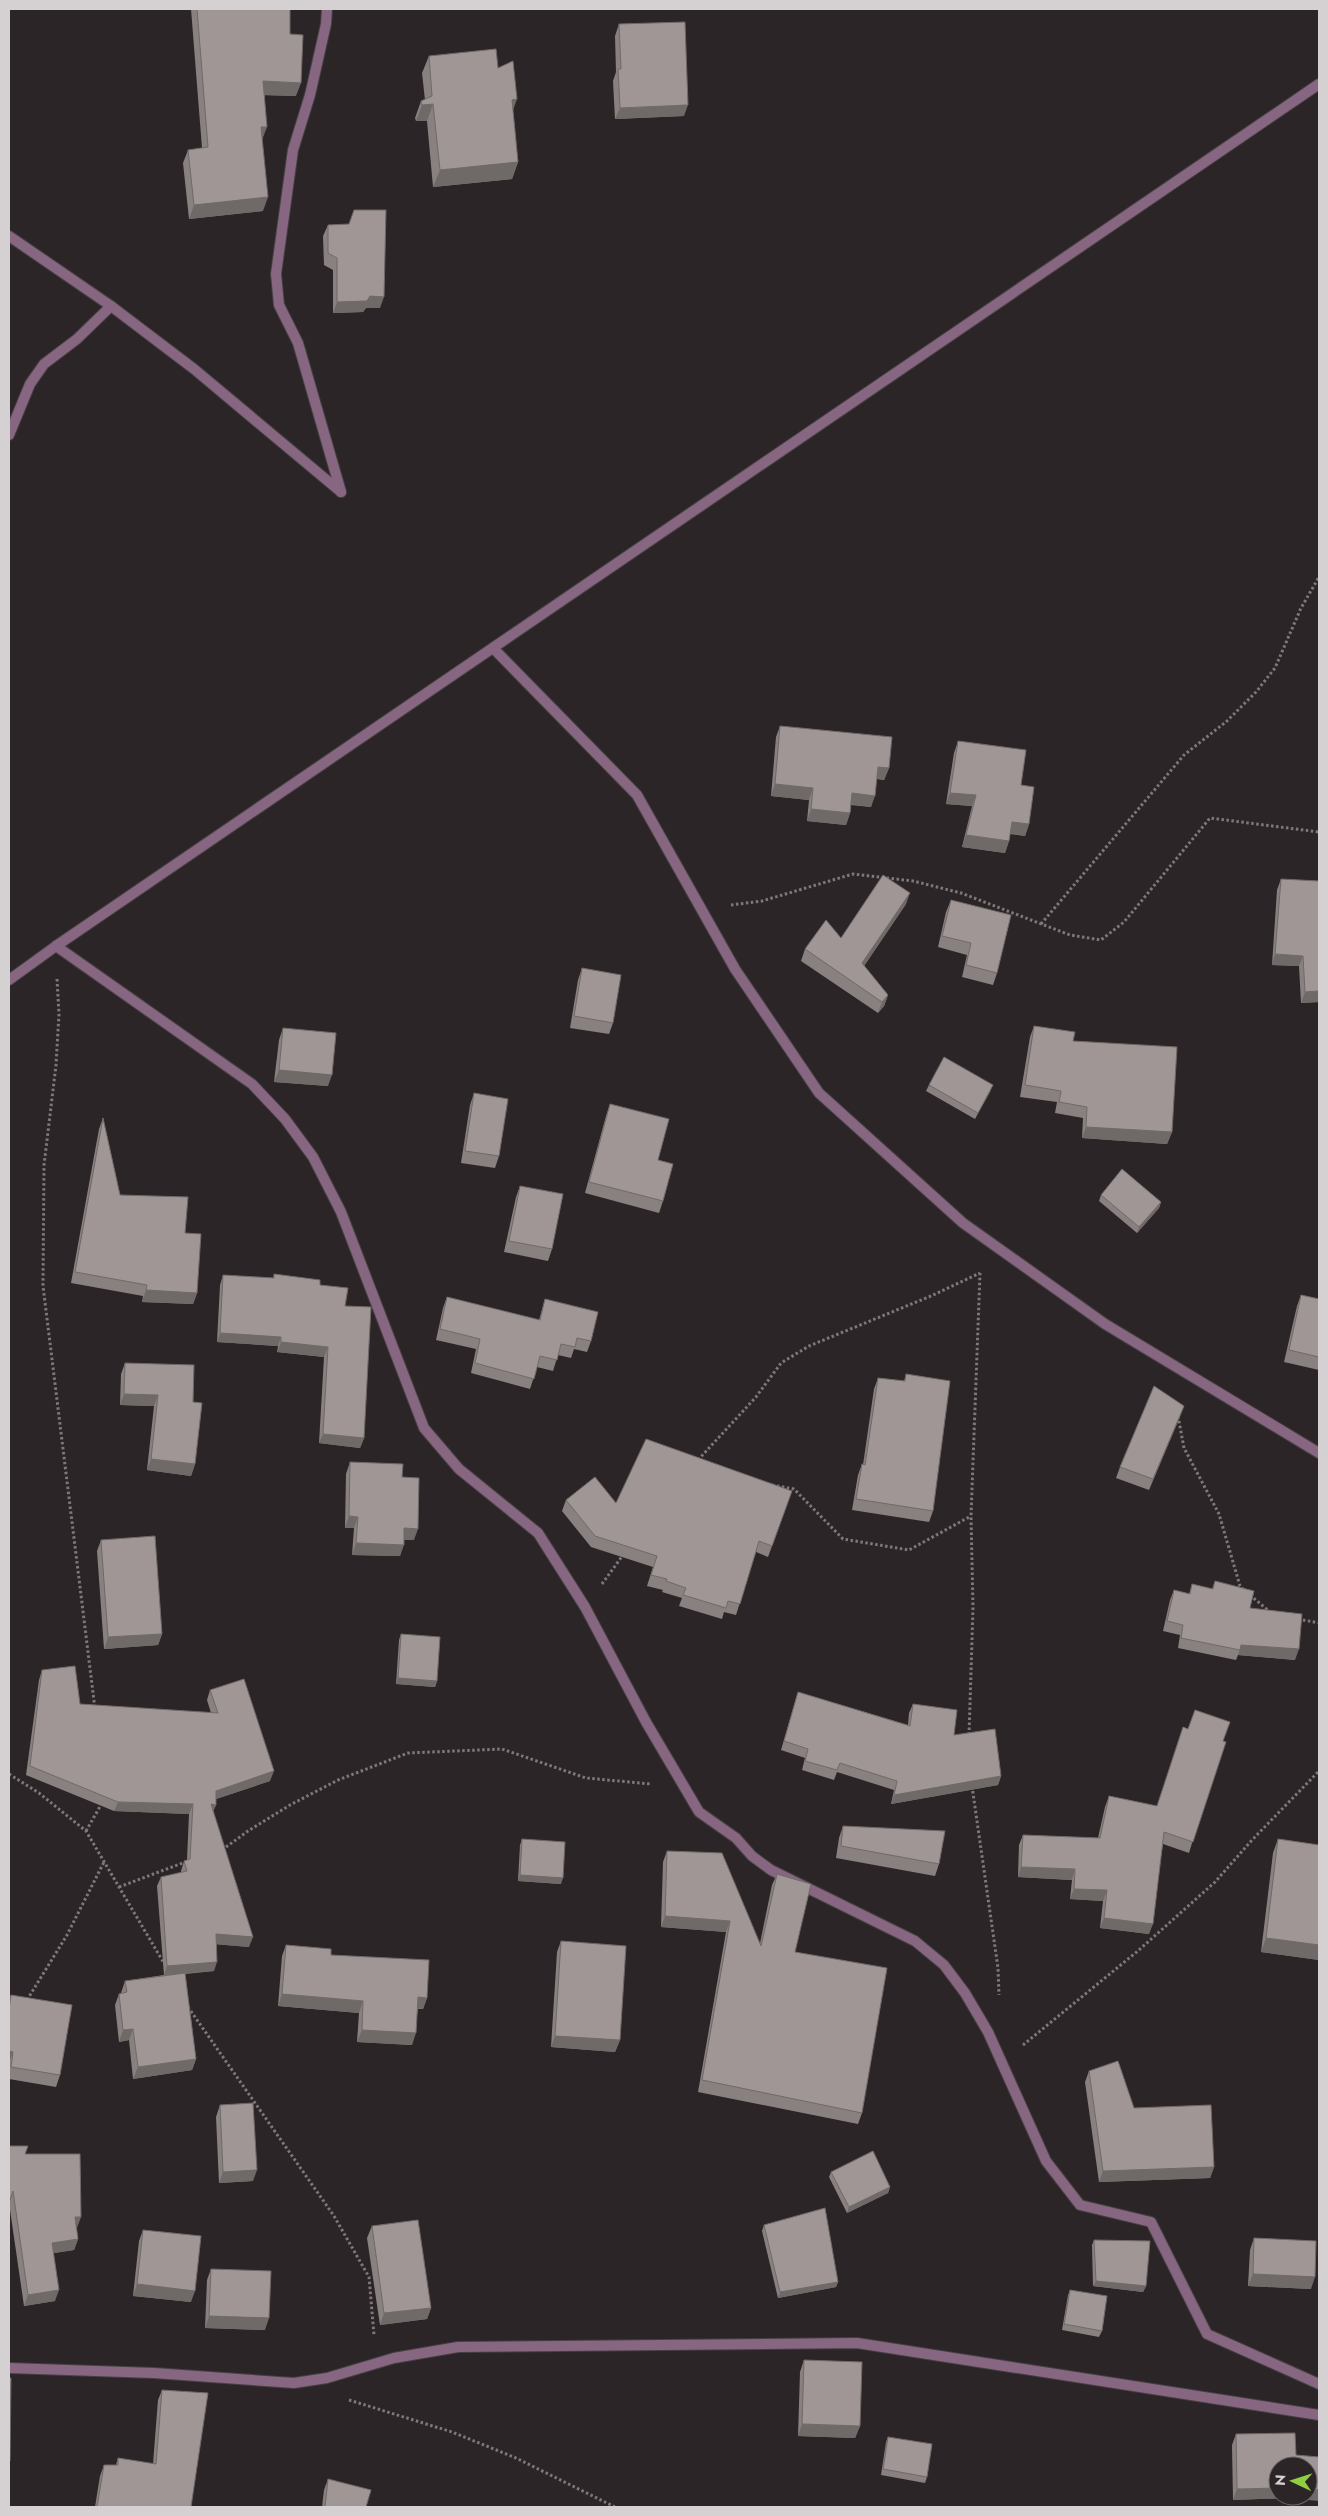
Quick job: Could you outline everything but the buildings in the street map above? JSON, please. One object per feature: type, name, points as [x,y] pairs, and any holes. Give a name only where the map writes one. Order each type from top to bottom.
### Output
[{"type":"street","points":[[9,236],[111,306],[194,369],[342,492],[298,343],[278,304],[276,274],[293,150],[312,86],[326,24],[327,9]]},
{"type":"street","points":[[9,980],[56,946],[1319,84]]},
{"type":"street","points":[[9,435],[30,384],[44,364],[77,339],[111,306]]},
{"type":"street","points":[[493,648],[637,795],[735,968],[819,1093],[963,1223],[1105,1324],[1319,1453]]},
{"type":"street","points":[[56,946],[252,1084],[285,1119],[313,1157],[341,1212],[424,1428],[459,1469],[538,1532],[585,1607],[646,1722],[699,1812],[736,1838],[752,1856],[771,1870],[914,1942],[944,1965],[965,1993],[988,2032],[1046,2161],[1080,2204],[1151,2222],[1207,2334],[1319,2384]]},
{"type":"street","points":[[9,2368],[154,2373],[294,2383],[327,2378],[394,2358],[458,2347],[857,2343],[1319,2415]]},
{"type":"path","points":[[1041,924],[1184,755],[1227,721],[1256,692],[1275,668],[1301,608],[1319,577]]},
{"type":"path","points":[[702,909],[762,901],[853,874],[913,881],[961,893],[1070,935],[1101,940],[1124,922],[1210,818],[1319,832]]},
{"type":"path","points":[[56,946],[59,1014],[44,1165],[43,1286],[96,1718]]},
{"type":"path","points":[[696,1462],[756,1397],[781,1363],[810,1346],[931,1296],[1013,1258]]},
{"type":"path","points":[[969,1739],[973,1608],[971,1516],[980,1273]]},
{"type":"path","points":[[1177,1410],[1184,1448],[1219,1514],[1240,1586],[1272,1613]]},
{"type":"path","points":[[766,1483],[794,1489],[843,1539],[909,1550],[971,1516]]},
{"type":"path","points":[[585,1607],[625,1552]]},
{"type":"path","points":[[1291,1617],[1319,1623]]},
{"type":"path","points":[[215,1852],[224,1850],[248,1831],[306,1796],[338,1780],[408,1753],[502,1749],[586,1778],[684,1787]]},
{"type":"path","points":[[1002,2062],[1140,1950],[1215,1882],[1252,1840],[1319,1771]]},
{"type":"path","points":[[9,1774],[39,1792],[86,1830],[168,1970]]},
{"type":"path","points":[[972,1784],[998,1968],[999,1996]]},
{"type":"path","points":[[86,1830],[106,1797]]},
{"type":"path","points":[[119,1886],[197,1858]]},
{"type":"path","points":[[21,2007],[34,1991],[67,1935],[104,1861]]},
{"type":"path","points":[[187,2005],[334,2216],[369,2277],[373,2334],[394,2358]]},
{"type":"path","points":[[348,2400],[452,2432],[507,2454],[615,2507]]}]
